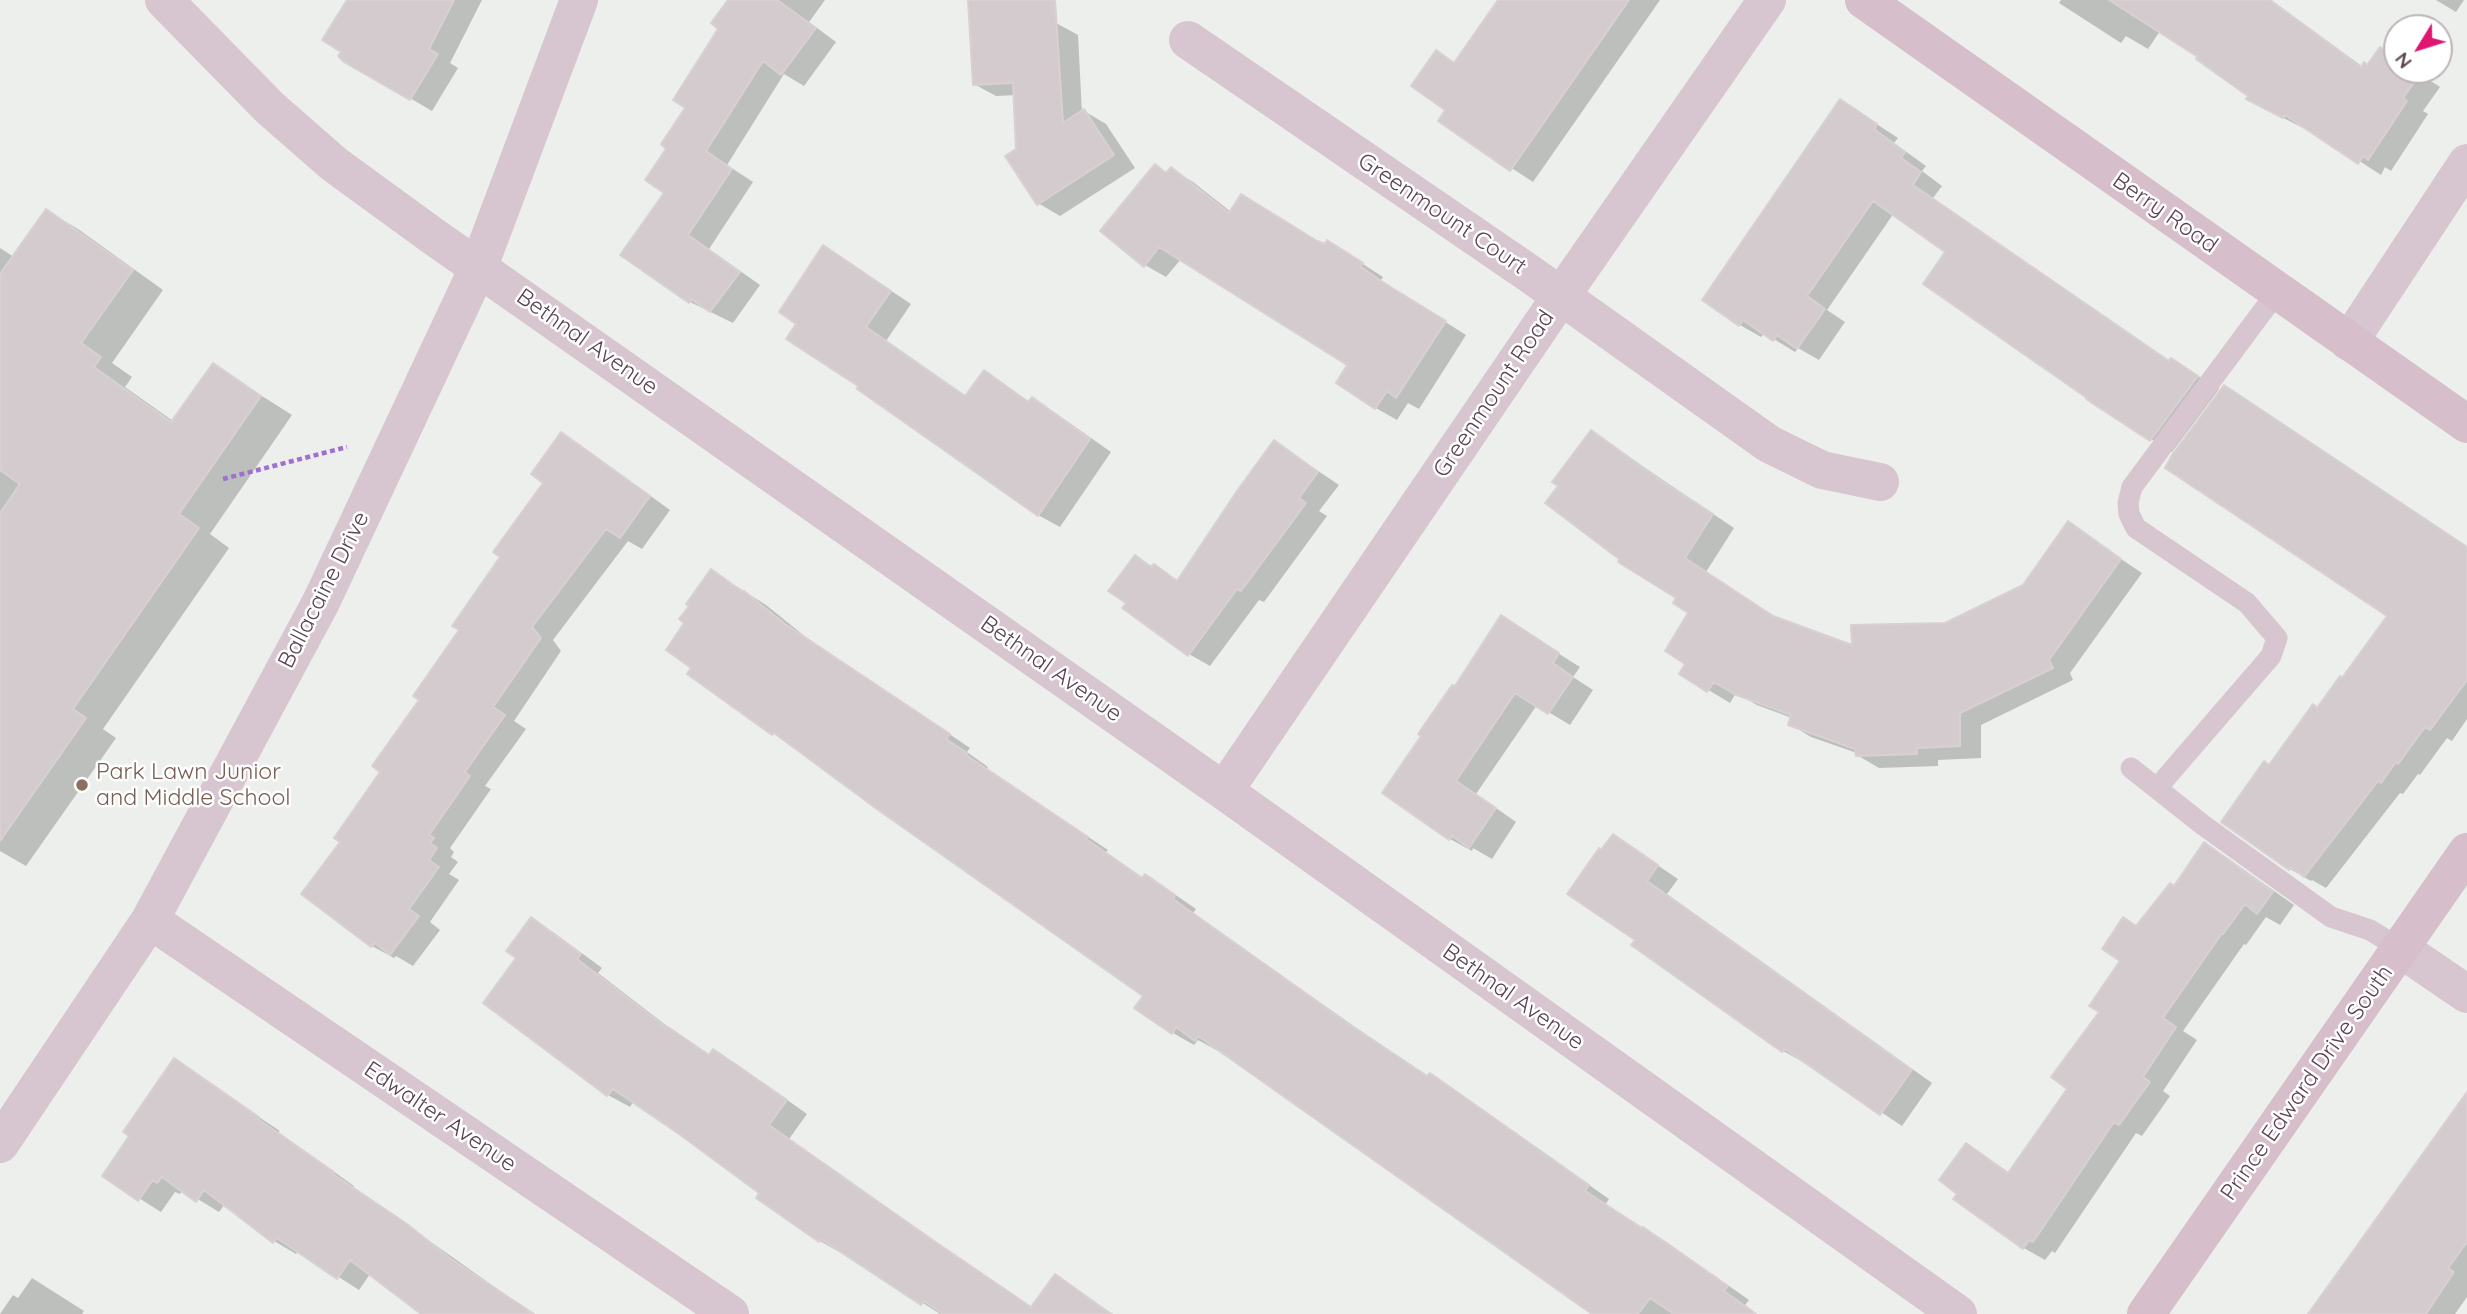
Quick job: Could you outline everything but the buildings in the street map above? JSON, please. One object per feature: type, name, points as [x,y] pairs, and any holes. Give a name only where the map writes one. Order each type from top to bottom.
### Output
[{"type":"street","name":"Bethnal Avenue","points":[[164,0],[270,108],[334,164],[1224,791],[1958,1314]]},
{"type":"street","name":"Ballacaine Drive","points":[[0,1144],[150,920],[321,602],[479,266],[579,0]]},
{"type":"street","name":"Greenmount Road","points":[[1224,791],[1561,296],[1767,0]]},
{"type":"street","name":"Berry Road","points":[[1864,0],[2467,424]]},
{"type":"street","name":"Greenmount Court","points":[[1188,40],[1561,296],[1769,444],[1822,470],[1880,482]]},
{"type":"street","points":[[2349,342],[2467,163]]},
{"type":"street","name":"Prince Edward Drive South","points":[[2146,1314],[2467,852]]},
{"type":"street","name":"Edwalter Avenue","points":[[150,920],[730,1314]]},
{"type":"street","points":[[2401,949],[2467,994]]},
{"type":"lane","points":[[2157,788],[2271,656],[2277,638],[2248,603],[2136,528],[2129,514],[2128,503],[2132,487],[2277,292]]},
{"type":"lane","points":[[2131,768],[2331,917],[2370,930],[2401,949]]},
{"type":"path","points":[[223,479],[347,447]]},
{"type":"place","name":"Park Lawn Junior and Middle School","points":[[82,785]]}]
